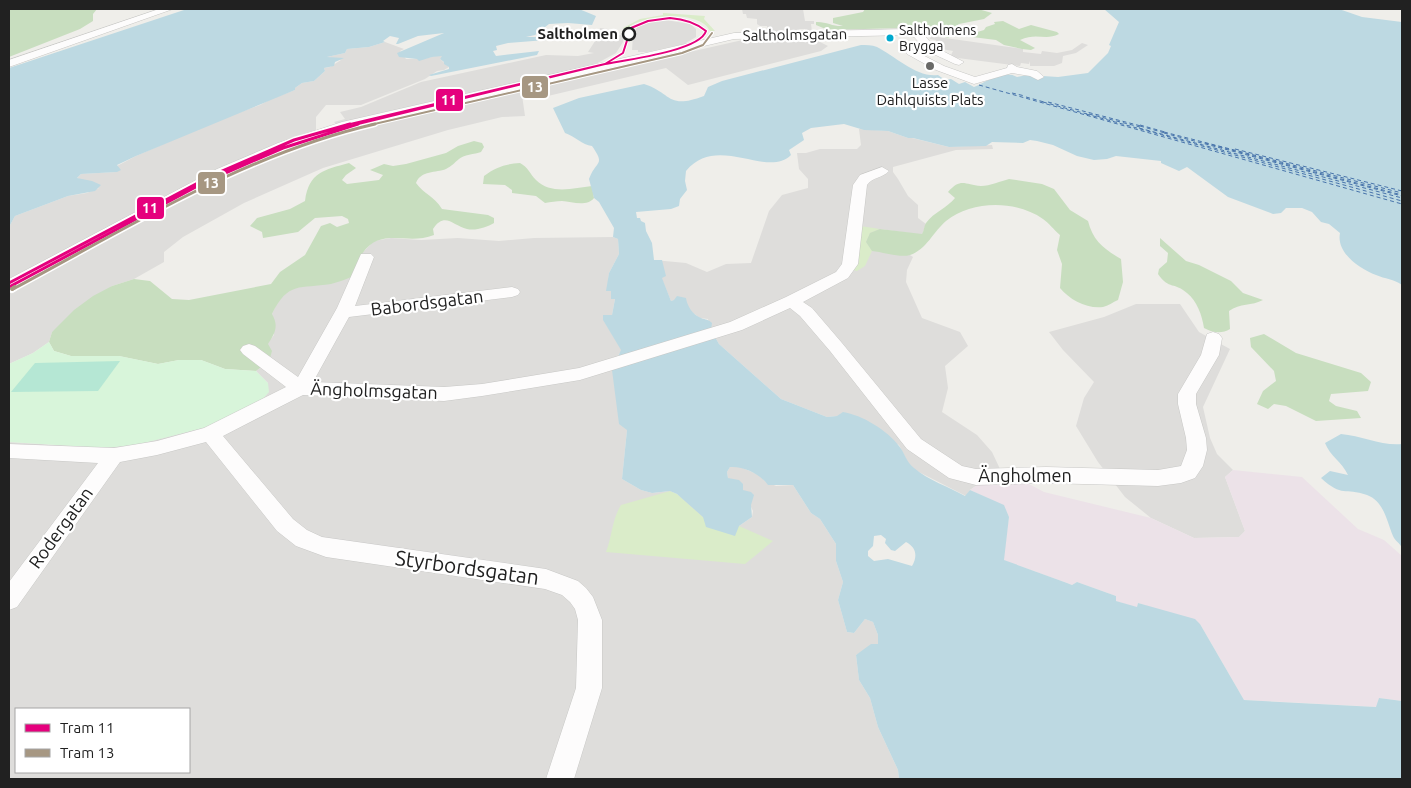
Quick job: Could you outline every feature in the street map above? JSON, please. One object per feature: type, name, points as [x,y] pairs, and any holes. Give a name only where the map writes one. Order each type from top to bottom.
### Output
[{"type":"street","points":[[9,64],[168,9]]},
{"type":"street","name":"Saltholmsgatan","points":[[9,285],[203,182],[245,162],[325,132],[385,116],[742,35],[906,32],[918,35],[931,49],[971,78]]},
{"type":"street","points":[[911,52],[971,78]]},
{"type":"street","points":[[1012,69],[1023,76]]},
{"type":"street","points":[[942,77],[971,78],[1012,69],[1033,73],[1038,77]]},
{"type":"street","points":[[792,302],[842,276],[846,271],[850,264],[860,185],[865,178],[882,171]]},
{"type":"street","points":[[249,350],[300,388],[326,348],[359,278],[366,257]]},
{"type":"street","name":"Babordsgatan","points":[[342,313],[512,292]]},
{"type":"street","name":"Ängholmsgatan","points":[[9,452],[114,456],[157,448],[210,434],[300,388],[452,394],[580,374],[736,326],[792,302]]},
{"type":"street","name":"Ängholmen","points":[[792,302],[806,312],[914,444],[956,472],[976,477],[1046,475],[1158,478],[1181,475],[1188,472],[1193,466],[1196,438],[1187,404],[1188,394],[1210,355],[1213,338]]},
{"type":"street","name":"Styrbordsgatan","points":[[210,434],[285,526],[296,536],[311,543],[326,548],[546,579],[570,588],[578,595],[585,604],[590,620],[589,688],[560,779]]},
{"type":"street","name":"Rodergatan","points":[[9,600],[114,456]]},
{"type":"shaded area","points":[[742,9],[803,9],[805,21],[814,21],[814,24],[811,24],[812,32],[805,32],[805,29],[799,29],[800,31],[767,31],[767,26],[757,24],[757,19],[747,18],[746,14],[743,14]]},
{"type":"shaded area","points":[[666,20],[690,24],[696,29],[696,37],[684,44],[647,52],[632,50],[633,36],[637,27],[654,21]]},
{"type":"shaded area","points":[[600,28],[608,29],[608,32],[617,32],[617,35],[624,35],[623,42],[616,53],[592,66],[337,125],[334,122],[345,119],[340,112],[361,107],[421,82],[546,55],[578,56],[594,53],[588,52],[597,38],[605,38],[598,37]]},
{"type":"shaded area","points":[[931,36],[1023,49],[1023,52],[1041,54],[1042,51],[1057,53],[1072,50],[1082,43],[1088,45],[1076,53],[1063,56],[1062,63],[1054,66],[1030,66],[1030,61],[1029,64],[1021,63],[1020,66],[950,57],[953,51],[936,48],[937,46],[934,45],[936,40],[930,39]]},
{"type":"shaded area","points":[[747,39],[814,39],[828,46],[821,51],[688,85],[666,68],[531,100],[522,90]]},
{"type":"shaded area","points":[[385,42],[404,49],[400,51],[406,59],[423,59],[440,55],[443,56],[440,59],[449,67],[437,71],[425,79],[361,105],[326,105],[316,117],[316,133],[322,138],[513,91],[519,91],[522,95],[525,116],[502,117],[448,130],[323,168],[244,203],[183,237],[164,252],[164,262],[134,279],[112,286],[52,332],[49,342],[33,353],[9,364],[9,227],[15,216],[68,196],[87,193],[99,188],[77,178],[81,174],[117,172],[117,166],[136,156],[218,120],[295,90],[302,83],[314,81],[325,71],[324,68],[330,67],[341,60],[327,57],[345,53],[347,49],[369,47]]},
{"type":"shaded area","points":[[859,129],[888,131],[908,138],[949,147],[992,145],[993,149],[956,150],[893,167],[893,172],[908,196],[918,205],[918,218],[926,224],[922,235],[880,229],[895,254],[913,257],[907,270],[906,282],[922,318],[960,332],[968,346],[945,366],[948,388],[942,412],[977,435],[992,452],[1000,469],[970,490],[966,496],[915,470],[908,463],[899,445],[837,416],[827,417],[781,399],[719,344],[711,330],[708,319],[700,318],[675,300],[671,301],[654,260],[686,263],[707,272],[726,264],[751,263],[769,211],[782,195],[808,188],[808,179],[799,169],[797,153],[806,153],[820,149],[857,149],[861,145]]},
{"type":"shaded area","points":[[613,237],[618,239],[619,254],[609,273],[607,291],[611,291],[615,299],[612,315],[604,321],[622,350],[617,357],[627,430],[622,479],[641,490],[652,493],[670,491],[739,526],[752,517],[753,511],[743,490],[728,478],[727,472],[730,467],[738,466],[759,475],[765,481],[776,486],[793,485],[811,513],[820,519],[836,544],[836,561],[843,582],[838,600],[847,632],[854,633],[865,619],[873,622],[878,635],[878,644],[856,655],[859,680],[870,698],[878,727],[898,770],[899,779],[9,779],[9,442],[104,448],[268,383],[256,371],[269,361],[267,344],[274,335],[272,314],[279,299],[291,289],[332,283],[374,241],[391,238],[421,240],[458,238],[499,241],[534,238]]},
{"type":"shaded area","points":[[1136,304],[1180,304],[1199,332],[1230,349],[1203,407],[1210,438],[1217,454],[1233,470],[1225,477],[1245,531],[1239,537],[1194,538],[1151,518],[1125,497],[1098,462],[1076,426],[1084,398],[1094,382],[1063,350],[1049,332],[1104,317]]},
{"type":"shaded area","points":[[1000,469],[1044,492],[1151,518],[1194,538],[1239,537],[1245,531],[1225,477],[1233,470],[1302,477],[1358,529],[1384,540],[1402,556],[1402,701],[1379,698],[1377,707],[1244,700],[1200,624],[1138,603],[1137,608],[1116,601],[1116,596],[1077,582],[1072,585],[1003,560],[1009,517],[1004,506],[970,490]]},
{"type":"green space","points":[[9,9],[97,9],[93,14],[93,21],[80,29],[9,57]]},
{"type":"green space","points":[[865,9],[978,9],[992,13],[984,19],[959,24],[949,35],[949,38],[901,28],[828,30],[816,25],[816,22],[819,22],[843,26],[833,23],[833,18],[863,12]]},
{"type":"green space","points":[[663,13],[705,16],[704,19],[715,31],[710,31],[704,24],[695,19],[669,16],[643,20],[625,30],[623,28],[640,19],[663,15]]},
{"type":"green space","points":[[1003,21],[1019,29],[1031,25],[1059,34],[1020,40],[1035,48],[1031,50],[1004,45],[996,40],[964,36],[984,30],[986,27],[995,24],[994,22]]},
{"type":"green space","points":[[474,141],[482,143],[484,147],[481,152],[461,158],[446,169],[425,174],[416,183],[442,209],[488,215],[494,218],[494,223],[481,228],[470,229],[445,220],[437,224],[433,229],[434,235],[424,238],[395,238],[377,241],[362,254],[354,276],[331,284],[296,288],[290,291],[278,303],[272,314],[276,326],[268,344],[272,351],[269,361],[256,371],[225,369],[201,360],[179,360],[158,364],[119,356],[71,356],[54,351],[49,342],[52,332],[74,310],[93,296],[112,286],[134,279],[150,281],[172,299],[189,300],[271,284],[280,272],[305,255],[321,226],[330,223],[337,227],[349,223],[348,219],[342,216],[315,218],[298,232],[263,238],[262,232],[250,226],[257,218],[290,209],[305,201],[310,184],[319,174],[325,170],[349,163],[356,168],[342,180],[347,184],[379,180],[383,175],[370,170],[384,164],[393,166],[406,164],[446,153],[458,146]]},
{"type":"green space","points":[[520,163],[542,185],[556,189],[592,186],[594,198],[583,203],[556,201],[545,203],[536,196],[512,193],[512,190],[505,185],[483,184],[484,176],[493,170],[506,165]]},
{"type":"green space","points":[[1009,179],[1042,184],[1054,189],[1070,210],[1088,221],[1093,234],[1100,244],[1121,259],[1123,282],[1118,300],[1107,306],[1091,307],[1079,303],[1064,292],[1060,288],[1062,264],[1057,250],[1060,235],[1043,219],[1020,208],[994,205],[968,209],[946,221],[921,249],[916,253],[906,256],[872,251],[866,242],[870,233],[880,229],[922,234],[925,224],[929,219],[955,198],[948,192],[952,187],[960,183],[984,186]]},
{"type":"green space","points":[[860,226],[880,229],[870,233],[866,242],[872,251],[865,266],[857,271],[853,270]]},
{"type":"green space","points":[[1160,238],[1186,261],[1199,265],[1231,281],[1243,293],[1263,300],[1229,311],[1230,329],[1227,331],[1217,332],[1204,328],[1202,318],[1191,296],[1165,282],[1158,274],[1159,269],[1167,262],[1168,253],[1160,246]]},
{"type":"green space","points":[[1264,334],[1296,353],[1361,373],[1371,382],[1368,391],[1331,394],[1329,401],[1336,406],[1357,411],[1361,418],[1316,421],[1286,406],[1274,404],[1268,409],[1257,404],[1263,391],[1276,381],[1274,371],[1251,347],[1250,338]]},
{"type":"green space","points":[[49,342],[54,351],[71,356],[119,356],[158,364],[179,360],[201,360],[225,369],[256,371],[268,383],[269,392],[259,403],[211,426],[136,445],[104,448],[9,442],[9,364],[33,353]]},
{"type":"green space","points":[[120,361],[98,391],[11,392],[35,363]]},
{"type":"green space","points":[[670,491],[677,494],[703,517],[739,526],[773,541],[745,564],[606,552],[621,505]]},
{"type":"water","points":[[187,9],[579,9],[596,16],[592,25],[549,24],[535,35],[526,37],[546,37],[546,40],[508,43],[496,46],[497,50],[493,51],[496,56],[539,51],[537,55],[431,76],[429,75],[449,69],[440,59],[442,56],[419,61],[417,59],[399,57],[397,53],[444,33],[418,36],[398,44],[396,44],[399,38],[390,36],[383,41],[385,42],[369,47],[347,49],[345,53],[327,57],[344,58],[335,62],[334,66],[324,68],[325,71],[314,81],[302,83],[295,90],[136,156],[117,165],[121,170],[117,172],[81,174],[77,178],[101,185],[95,191],[68,196],[15,216],[9,227],[9,68]]},
{"type":"water","points":[[1104,9],[1339,9],[1362,17],[1402,22],[1402,285],[1370,272],[1350,259],[1342,247],[1340,233],[1329,224],[1321,222],[1312,212],[1302,208],[1286,208],[1281,213],[1273,214],[1228,197],[1187,167],[1179,171],[1161,163],[1161,161],[1116,156],[1094,160],[1077,156],[1053,145],[1030,140],[1023,143],[992,142],[986,146],[949,147],[908,138],[888,131],[864,130],[844,124],[811,128],[802,133],[804,140],[789,150],[791,155],[781,161],[755,161],[727,156],[712,156],[698,160],[686,171],[685,181],[687,190],[680,199],[679,206],[671,209],[636,212],[637,218],[640,218],[645,223],[646,231],[652,243],[654,260],[662,260],[666,276],[662,278],[671,301],[677,296],[686,298],[689,307],[698,317],[712,323],[711,330],[719,344],[781,399],[827,417],[837,416],[843,412],[858,416],[888,434],[901,449],[911,466],[926,476],[965,496],[970,490],[1004,505],[1009,517],[1004,560],[1072,585],[1077,582],[1116,596],[1116,601],[1137,607],[1138,603],[1195,619],[1200,624],[1244,700],[1376,707],[1379,698],[1402,701],[1402,779],[899,779],[898,770],[878,727],[870,698],[859,680],[856,655],[871,644],[878,644],[878,635],[873,622],[865,619],[854,633],[847,632],[838,600],[843,582],[836,561],[836,544],[820,519],[811,513],[793,485],[768,485],[761,477],[751,472],[741,468],[730,467],[727,472],[728,478],[739,480],[743,484],[743,490],[754,495],[751,505],[752,517],[739,526],[735,536],[706,527],[703,517],[677,494],[670,491],[652,493],[641,490],[622,479],[627,430],[619,424],[612,370],[621,350],[603,320],[603,315],[612,315],[615,299],[611,299],[611,291],[606,291],[609,273],[619,254],[618,239],[613,237],[614,228],[599,202],[594,198],[589,179],[599,160],[596,152],[592,146],[565,133],[553,108],[579,98],[644,84],[676,101],[692,100],[704,96],[708,87],[722,81],[861,45],[877,47],[922,73],[938,75],[945,80],[951,79],[959,84],[965,82],[974,87],[1006,74],[1017,77],[1027,75],[1058,77],[1088,73],[1108,53],[1111,46],[1109,45],[1119,22]],"holes":[[[881,535],[886,539],[885,543],[891,550],[895,551],[906,542],[912,546],[915,552],[912,566],[888,559],[874,561],[868,556],[868,551],[873,546],[874,536]]]},
{"type":"water","points":[[1341,434],[1387,444],[1402,444],[1402,548],[1394,538],[1381,507],[1373,498],[1359,493],[1339,490],[1321,478],[1330,471],[1348,475],[1325,443]]},
{"type":"ferry route","points":[[979,85],[1402,204]]},
{"type":"ferry route","points":[[1012,93],[1025,96]]},
{"type":"ferry route","points":[[1026,97],[1044,102]]},
{"type":"ferry route","points":[[1043,102],[1087,114]]},
{"type":"ferry route","points":[[1048,102],[1141,126]]},
{"type":"ferry route","points":[[1086,114],[1402,201]]},
{"type":"ferry route","points":[[1089,114],[1140,127]]},
{"type":"ferry route","points":[[1140,125],[1165,132]]},
{"type":"ferry route","points":[[1140,126],[1165,133]]},
{"type":"ferry route","points":[[1139,128],[1402,198]]},
{"type":"ferry route","points":[[1164,132],[1402,193]]},
{"type":"ferry route","points":[[1164,133],[1402,196]]},
{"type":"ferry route","points":[[1205,143],[1402,195]]},
{"type":"ferry route","points":[[1235,149],[1402,191]]},
{"type":"tram line","name":"11","points":[[670,18],[685,20],[698,25],[706,31],[704,36],[700,40],[680,48],[605,64],[623,53],[631,28],[648,21],[670,18]]},
{"type":"tram line","name":"13","points":[[12,289],[214,182],[296,146],[361,127],[682,53],[703,45],[712,33]]},
{"type":"tram line","name":"11","points":[[9,283],[211,176],[294,140],[359,121],[605,64]]},
{"type":"tram line","name":"11","points":[[9,287],[207,181],[283,148],[360,123],[605,64]]},
{"type":"place","name":"Saltholmen","points":[[629,34]]},
{"type":"place","name":"Saltholmens Brygga","points":[[890,38]]},
{"type":"place","name":"Lasse Dahlquists Plats","points":[[930,66]]}]
